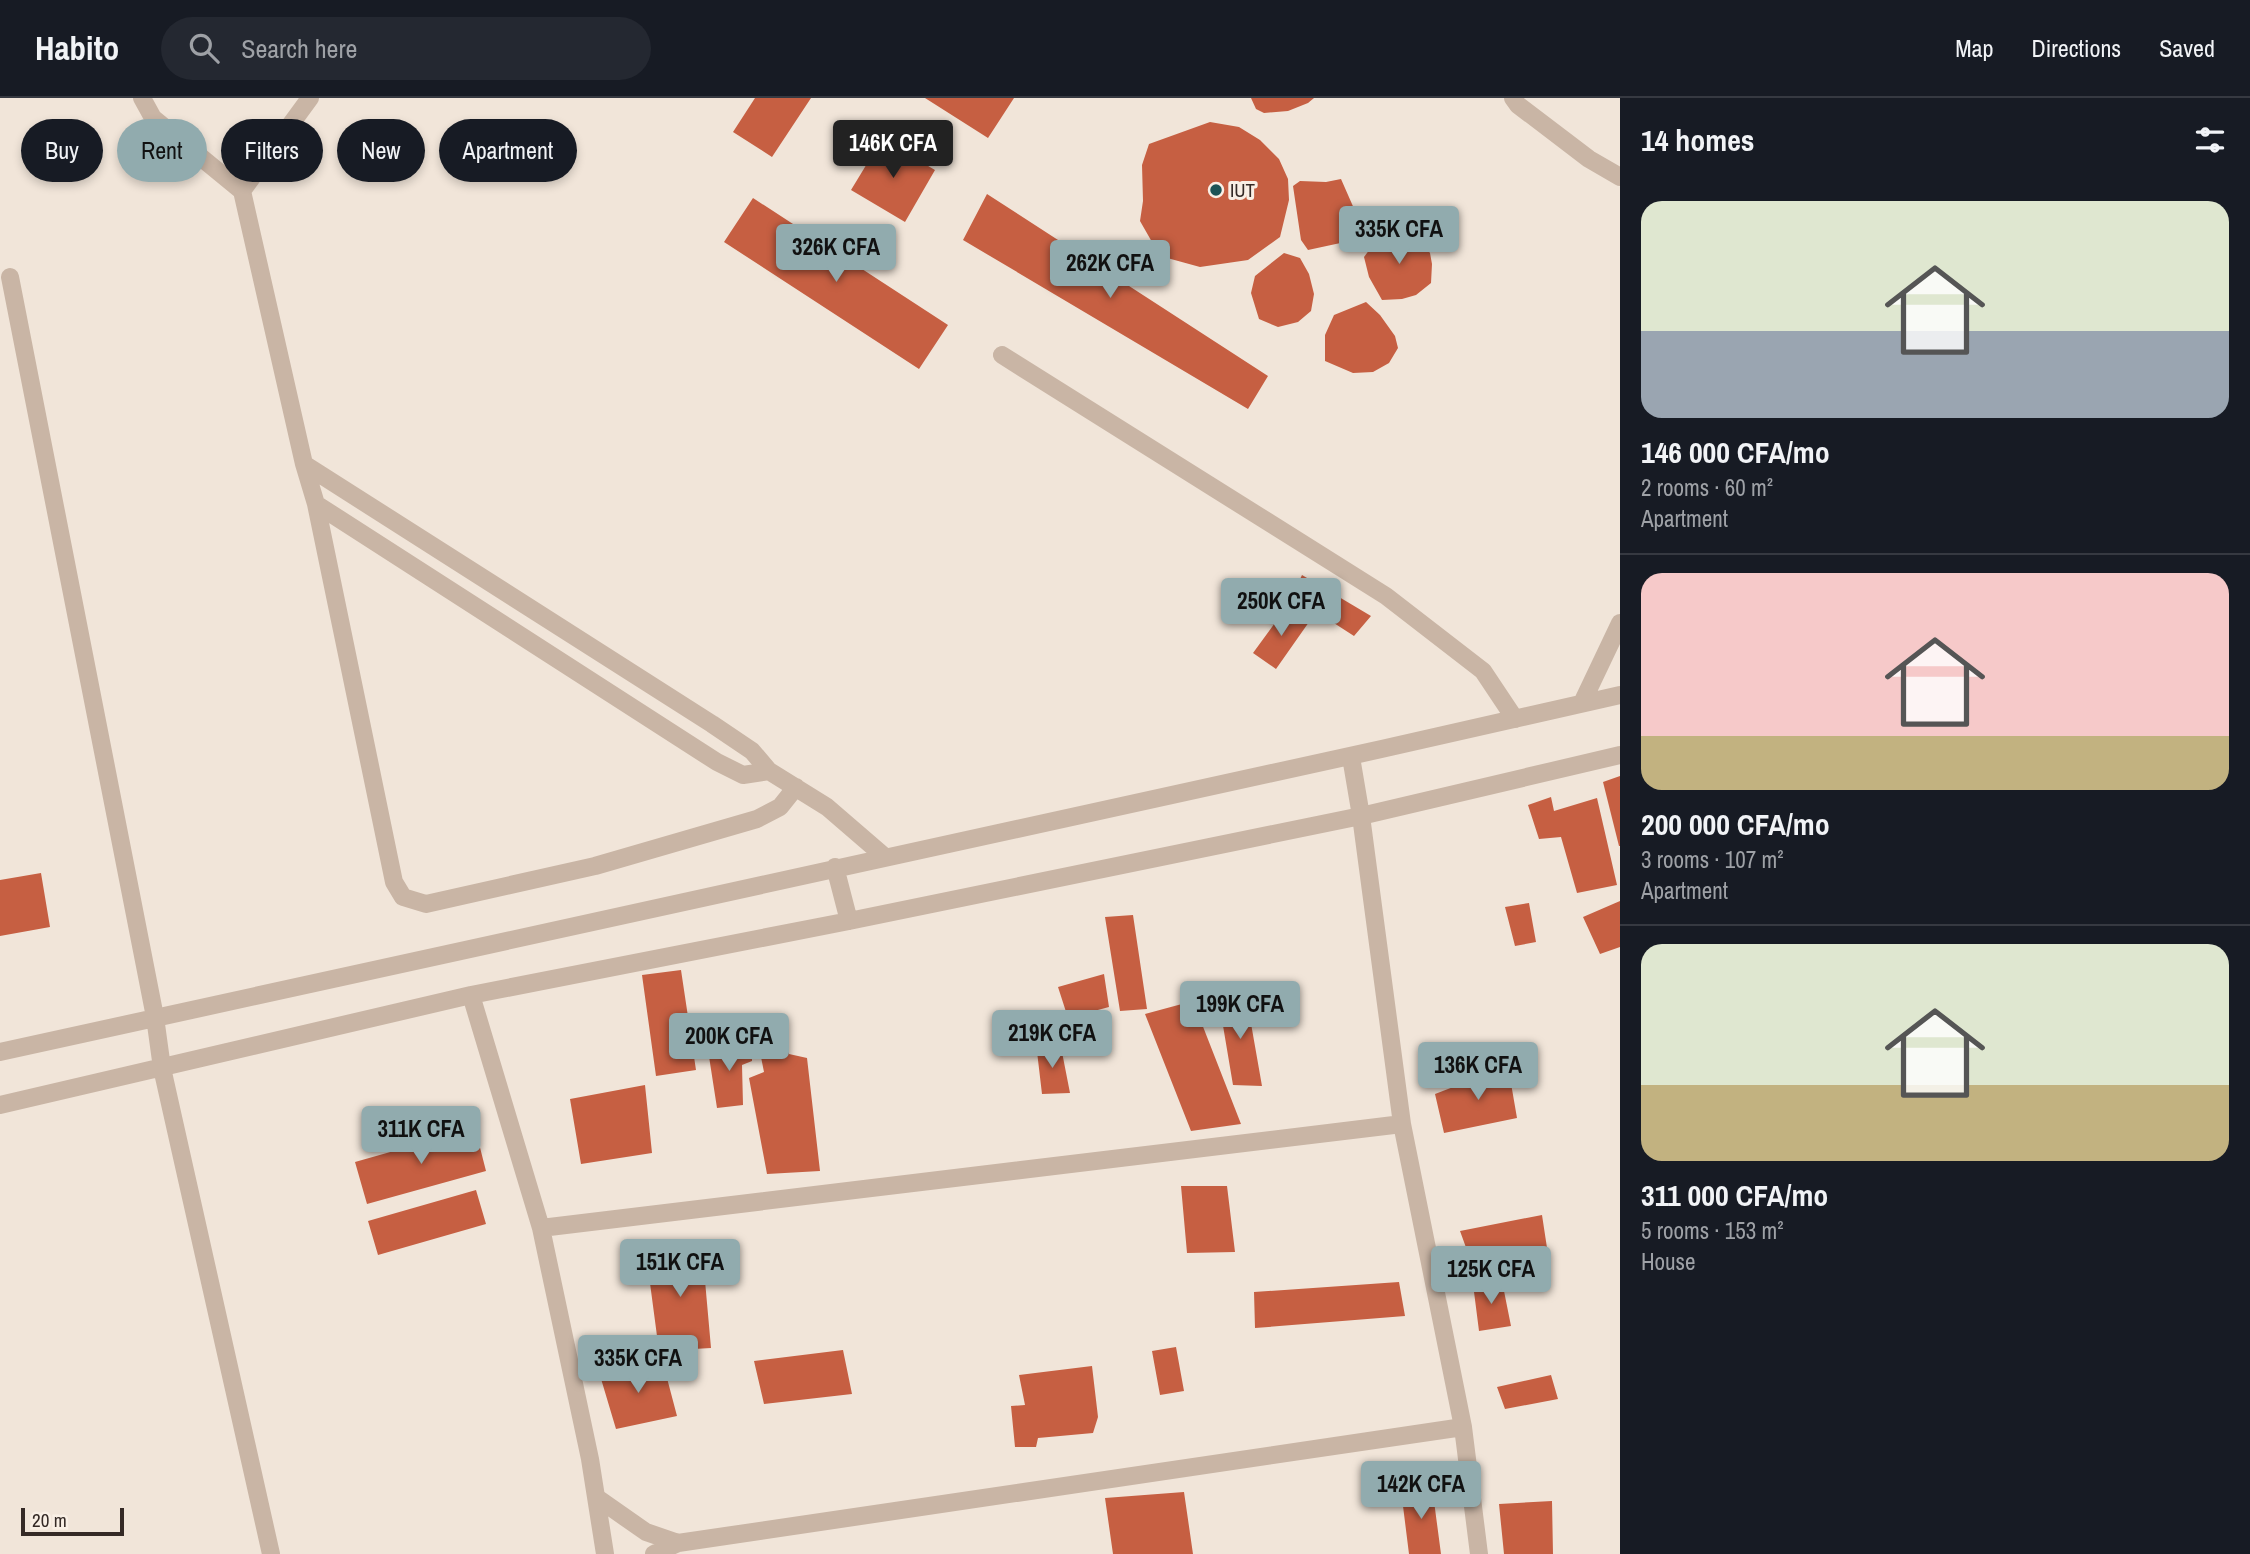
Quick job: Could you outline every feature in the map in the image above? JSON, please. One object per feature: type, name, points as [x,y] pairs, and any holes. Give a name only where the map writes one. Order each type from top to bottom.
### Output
[{"type":"street","points":[[142,98],[153,118],[242,191],[304,464],[316,504],[394,882],[403,897],[426,904],[595,866],[757,818],[780,807],[796,787]]},
{"type":"street","points":[[242,191],[310,98]]},
{"type":"street","points":[[1513,98],[1518,105],[1589,159],[1620,177]]},
{"type":"street","points":[[10,278],[163,1068],[271,1554]]},
{"type":"street","points":[[1003,355],[1386,596],[1483,671],[1515,719]]},
{"type":"street","points":[[304,464],[712,723],[752,751],[769,771],[827,807],[885,857]]},
{"type":"street","points":[[316,504],[717,762],[743,775],[769,771]]},
{"type":"street","points":[[1582,703],[1620,623]]},
{"type":"street","points":[[0,1052],[835,867],[1351,757],[1620,695]]},
{"type":"street","points":[[0,1105],[471,995],[1361,816],[1620,755]]},
{"type":"street","points":[[1351,757],[1402,1124],[1463,1427],[1479,1554]]},
{"type":"street","points":[[835,867],[849,921]]},
{"type":"street","points":[[471,995],[541,1228],[590,1459],[606,1554]]},
{"type":"street","points":[[541,1228],[1402,1124]]},
{"type":"street","points":[[654,1554],[678,1543],[1463,1427]]},
{"type":"street","points":[[596,1497],[646,1532],[678,1543]]},
{"type":"building","points":[[755,98],[811,98],[772,157],[733,132]]},
{"type":"building","points":[[925,98],[1014,98],[988,138]]},
{"type":"building","points":[[1251,98],[1314,98],[1288,111],[1264,113],[1256,109]]},
{"type":"building","name":"IUT","points":[[1210,122],[1239,127],[1260,140],[1279,159],[1288,179],[1289,200],[1280,237],[1248,260],[1200,267],[1160,256],[1140,221],[1143,201],[1142,165],[1149,144]]},
{"type":"building","points":[[882,139],[935,170],[905,222],[851,190]]},
{"type":"building","name":"IUT","points":[[1341,179],[1359,220],[1359,239],[1308,250],[1301,240],[1293,186],[1300,181],[1326,182]]},
{"type":"building","points":[[987,194],[1268,376],[1248,409],[963,240]]},
{"type":"building","points":[[753,198],[948,325],[919,369],[724,242]]},
{"type":"building","points":[[1412,229],[1430,253],[1431,283],[1416,295],[1382,300],[1369,277],[1364,257],[1376,241]]},
{"type":"building","points":[[1284,253],[1300,258],[1309,274],[1314,294],[1311,311],[1298,322],[1278,327],[1259,319],[1251,293],[1255,276]]},
{"type":"building","points":[[1366,302],[1380,315],[1395,336],[1398,348],[1389,363],[1373,372],[1353,373],[1325,361],[1325,335],[1334,315]]},
{"type":"building","points":[[1302,575],[1371,616],[1354,636],[1292,596]]},
{"type":"building","points":[[1285,609],[1309,622],[1276,669],[1253,653]]},
{"type":"building","points":[[1620,776],[1620,846],[1619,846],[1603,782]]},
{"type":"building","points":[[1551,797],[1554,811],[1597,798],[1617,885],[1577,893],[1561,837],[1539,839],[1528,805]]},
{"type":"building","points":[[41,873],[50,927],[0,936],[0,880]]},
{"type":"building","points":[[1620,901],[1620,947],[1600,954],[1583,917]]},
{"type":"building","points":[[1529,903],[1536,942],[1515,946],[1505,907]]},
{"type":"building","points":[[1133,915],[1147,1009],[1120,1011],[1105,917]]},
{"type":"building","points":[[681,970],[696,1070],[656,1076],[642,975]]},
{"type":"building","points":[[1104,974],[1109,1007],[1068,1018],[1058,987]]},
{"type":"building","points":[[1246,995],[1262,1086],[1233,1085],[1218,996]]},
{"type":"building","points":[[1193,1001],[1241,1124],[1191,1131],[1145,1014]]},
{"type":"building","points":[[786,1037],[789,1054],[807,1058],[820,1171],[767,1174],[749,1078],[764,1072],[759,1047]]},
{"type":"building","points":[[752,1042],[752,1061],[742,1065],[743,1105],[717,1108],[708,1050]]},
{"type":"building","points":[[1036,1043],[1061,1047],[1070,1093],[1042,1094]]},
{"type":"building","points":[[1508,1066],[1517,1118],[1444,1133],[1435,1094]]},
{"type":"building","points":[[645,1085],[652,1153],[581,1164],[570,1099]]},
{"type":"building","points":[[475,1128],[486,1171],[367,1204],[355,1162]]},
{"type":"building","points":[[1181,1186],[1227,1186],[1235,1252],[1187,1253]]},
{"type":"building","points":[[476,1190],[486,1224],[378,1255],[368,1221]]},
{"type":"building","points":[[1542,1215],[1549,1261],[1476,1275],[1460,1231]]},
{"type":"building","points":[[702,1247],[711,1348],[659,1351],[646,1253]]},
{"type":"building","points":[[1502,1281],[1511,1326],[1479,1331],[1473,1284]]},
{"type":"building","points":[[1399,1282],[1405,1316],[1255,1328],[1254,1292]]},
{"type":"building","points":[[1176,1347],[1184,1391],[1160,1395],[1152,1351]]},
{"type":"building","points":[[843,1350],[852,1394],[764,1404],[754,1361]]},
{"type":"building","points":[[663,1363],[677,1416],[616,1429],[599,1372]]},
{"type":"building","points":[[1092,1366],[1098,1417],[1093,1433],[1038,1438],[1036,1447],[1015,1447],[1011,1406],[1025,1405],[1019,1375]]},
{"type":"building","points":[[1551,1375],[1558,1399],[1505,1409],[1497,1387]]},
{"type":"building","points":[[1432,1486],[1441,1554],[1409,1554],[1401,1490]]},
{"type":"building","points":[[1184,1492],[1193,1554],[1113,1554],[1105,1498]]},
{"type":"building","points":[[1552,1501],[1553,1554],[1504,1554],[1499,1504]]},
{"type":"place","name":"IUT","points":[[1216,190]]}]
